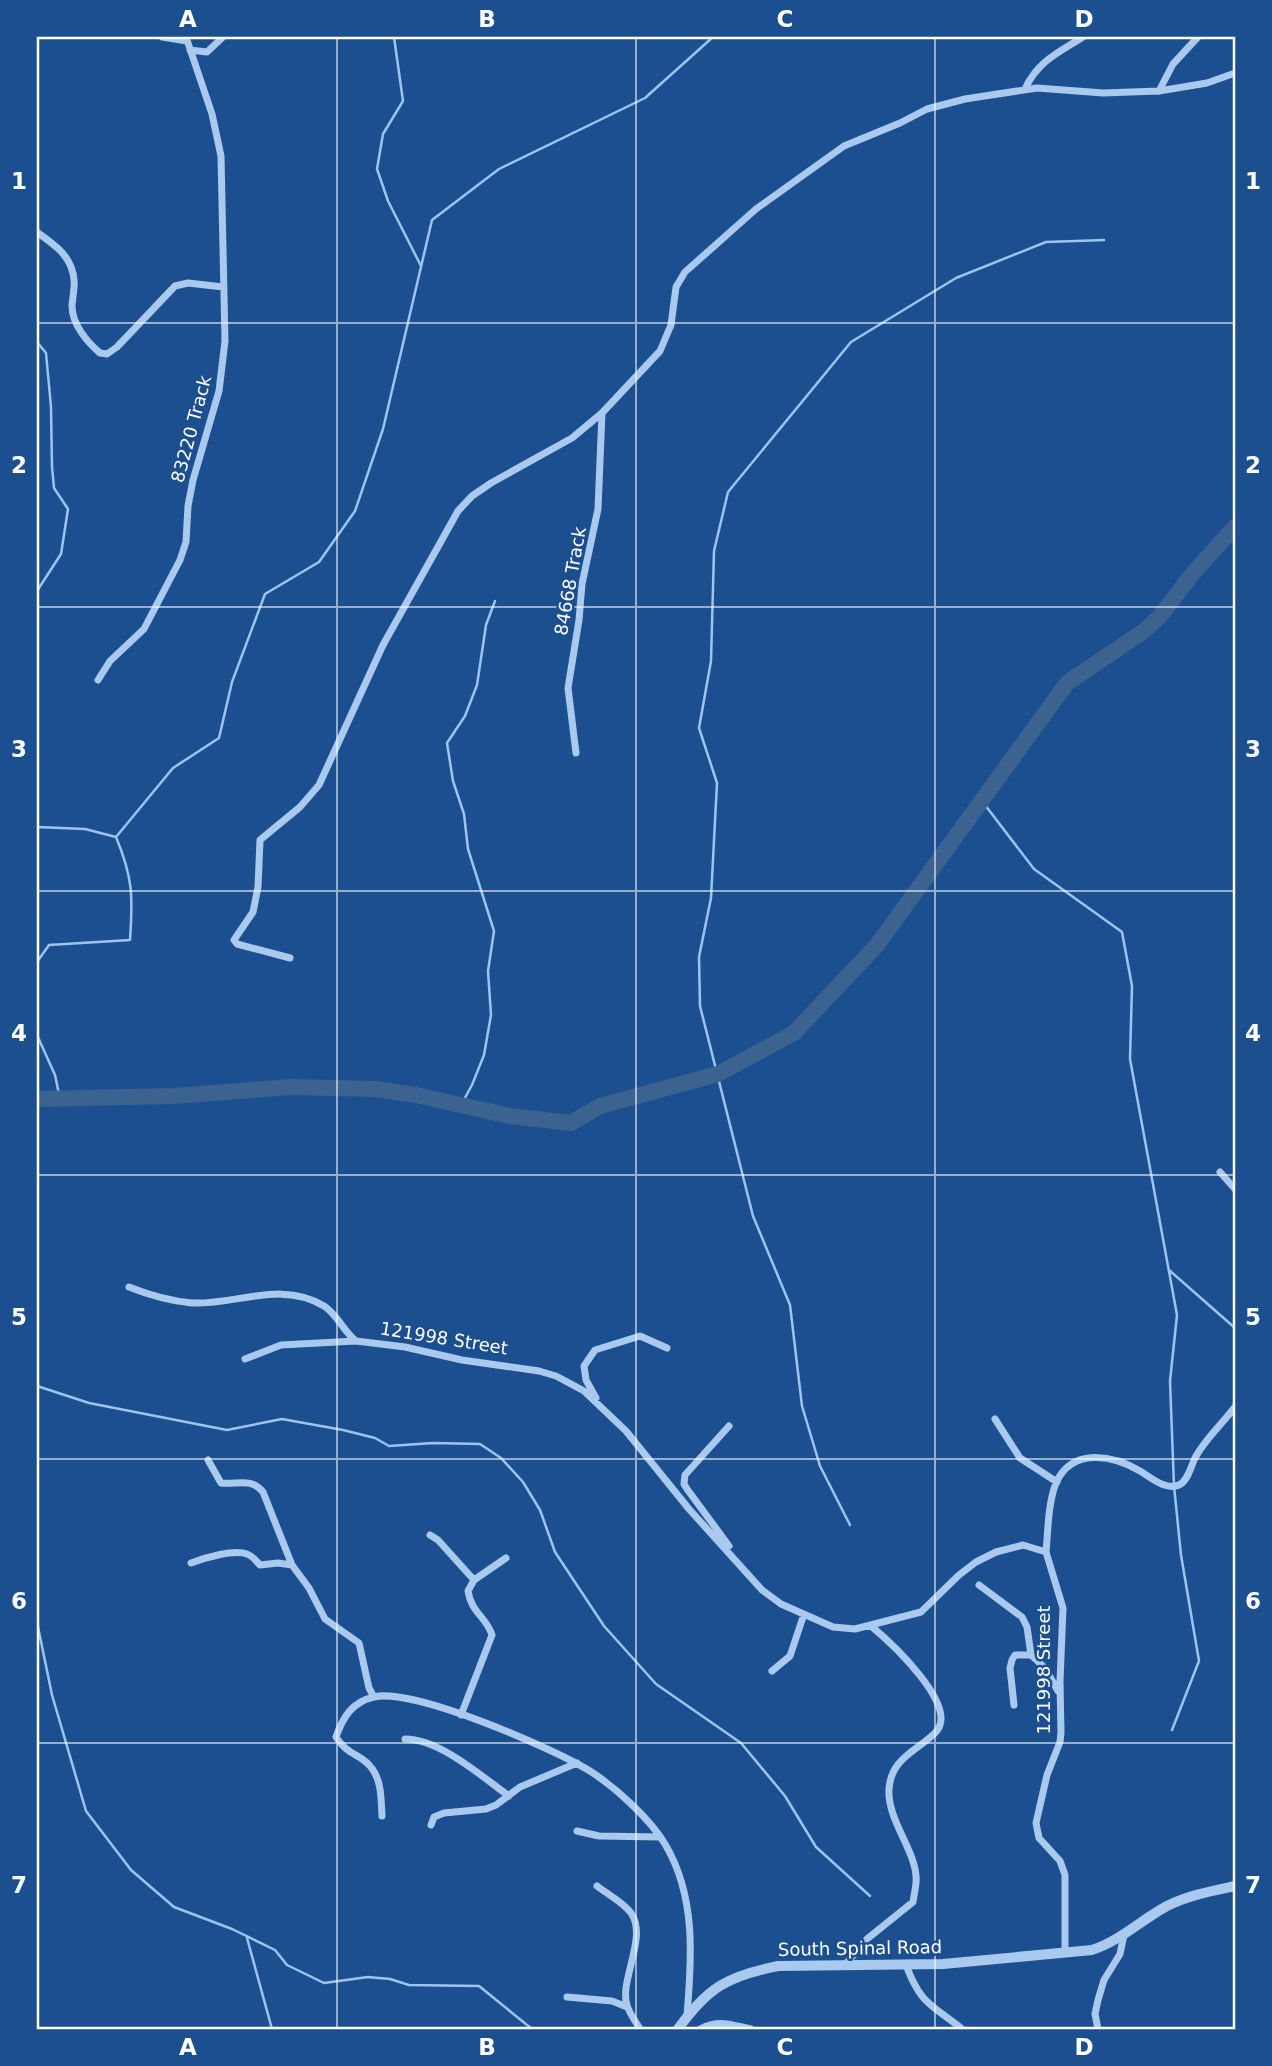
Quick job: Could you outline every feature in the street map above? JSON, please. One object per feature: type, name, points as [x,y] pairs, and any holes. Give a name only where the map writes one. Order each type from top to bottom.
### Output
[{"type":"street","points":[[165,37],[187,39]]},
{"type":"street","points":[[190,50],[208,52],[223,37]]},
{"type":"street","points":[[1025,89],[1035,70],[1083,37]]},
{"type":"street","points":[[1159,91],[1173,64],[1198,37]]},
{"type":"street","name":"83220 Track","points":[[98,680],[110,661],[144,629],[183,551],[193,480],[214,411],[223,368],[225,336],[221,156],[212,114],[187,39]]},
{"type":"street","points":[[289,958],[237,944],[234,940],[253,912],[258,887],[260,840],[300,807],[319,785],[383,645],[458,511],[491,482],[572,438],[602,413],[660,351],[671,325],[676,287],[685,272],[777,193],[844,146],[927,109],[965,99],[1025,89],[1049,88],[1103,93],[1159,91],[1207,83],[1235,74]]},
{"type":"street","points":[[37,232],[58,248],[68,261],[75,280],[72,310],[76,323],[96,349],[104,354],[117,347],[175,286],[188,283],[223,287]]},
{"type":"street","name":"84668 Track","points":[[576,753],[568,688],[582,584],[597,509],[602,413]]},
{"type":"street","points":[[1220,1172],[1235,1189]]},
{"type":"street","name":"121998 Street","points":[[129,1287],[156,1297],[193,1303],[260,1294],[297,1295],[326,1307],[356,1341],[539,1371],[571,1384],[597,1402],[626,1431],[689,1508],[771,1598],[833,1627],[855,1629],[921,1612],[959,1575],[996,1552],[1023,1545],[1046,1552],[1063,1608],[1060,1742],[1047,1775],[1035,1823],[1039,1838],[1060,1861],[1065,1875],[1065,1953]]},
{"type":"street","name":"121998 Street","points":[[597,1402],[586,1380],[584,1366],[595,1350],[640,1336],[667,1348]]},
{"type":"street","points":[[245,1359],[281,1345],[356,1341]]},
{"type":"street","points":[[1046,1552],[1057,1482],[1065,1471],[1082,1458],[1097,1456],[1127,1464],[1168,1486],[1178,1485],[1185,1479],[1197,1455],[1235,1407]]},
{"type":"street","points":[[995,1419],[1020,1458],[1057,1482]]},
{"type":"street","points":[[729,1426],[685,1475],[684,1483],[724,1538],[733,1556]]},
{"type":"street","points":[[208,1460],[221,1483],[248,1482],[260,1487],[264,1492],[292,1565],[309,1588],[325,1619],[359,1643],[369,1688],[374,1697]]},
{"type":"street","points":[[430,1535],[438,1539],[474,1580]]},
{"type":"street","points":[[191,1563],[211,1556],[240,1553],[250,1555],[260,1565],[292,1565]]},
{"type":"street","points":[[461,1715],[492,1635],[490,1628],[474,1612],[468,1591],[474,1580],[506,1558]]},
{"type":"street","points":[[979,1585],[1022,1617],[1027,1627],[1031,1655],[1045,1668],[1060,1696]]},
{"type":"street","points":[[772,1671],[790,1656],[804,1614]]},
{"type":"street","points":[[845,1965],[867,1939],[913,1902],[916,1875],[891,1806],[889,1787],[899,1763],[909,1751],[935,1733],[941,1725],[940,1712],[922,1678],[909,1660],[871,1626]]},
{"type":"street","points":[[1014,1705],[1011,1662],[1015,1655],[1031,1655]]},
{"type":"street","points":[[382,1816],[380,1786],[371,1767],[343,1748],[336,1737],[350,1710],[374,1697],[390,1695],[415,1699],[461,1715],[577,1763],[596,1775],[634,1808],[660,1837],[682,1879],[692,1959],[687,2016]]},
{"type":"street","points":[[405,1739],[423,1741],[457,1759],[509,1796]]},
{"type":"street","points":[[431,1825],[434,1817],[439,1815],[486,1809],[496,1805],[537,1778],[577,1763]]},
{"type":"street","points":[[577,1831],[599,1836],[660,1837]]},
{"type":"street","points":[[597,1886],[634,1917],[635,1946],[626,1989],[627,2007],[640,2029]]},
{"type":"street","points":[[1065,1953],[1105,1946],[1186,1897],[1235,1886]]},
{"type":"street","points":[[1098,2029],[1095,2014],[1097,2000],[1104,1980],[1120,1954],[1124,1935]]},
{"type":"street","name":"South Spinal Road","points":[[678,2029],[687,2016],[718,1987],[730,1978],[752,1971],[778,1966],[980,1962],[1065,1953]]},
{"type":"street","points":[[906,1965],[919,1995],[929,2006],[962,2029]]},
{"type":"street","points":[[567,1997],[612,2001],[627,2007]]},
{"type":"street","points":[[700,2029],[723,2022],[751,2029]]},
{"type":"waterway","points":[[394,37],[403,101],[383,134],[377,169],[388,201],[421,266]]},
{"type":"waterway","points":[[116,837],[173,768],[219,738],[232,682],[265,594],[319,562],[355,511],[383,429],[432,220],[499,169],[645,98],[713,37]]},
{"type":"waterway","points":[[850,1525],[820,1466],[802,1406],[790,1305],[753,1216],[700,1006],[699,957],[711,898],[717,783],[699,728],[711,661],[714,551],[728,492],[851,342],[956,278],[1046,242],[1104,240]]},
{"type":"waterway","points":[[37,342],[46,353],[54,488],[68,509],[61,554],[37,591]]},
{"type":"waterway","points":[[37,1099],[173,1096],[291,1087],[375,1089],[416,1095],[510,1116],[571,1123],[600,1106],[718,1074],[794,1033],[877,945],[1067,683],[1144,631],[1160,616],[1194,572],[1235,527]]},
{"type":"waterway","points":[[461,1105],[484,1055],[491,1015],[488,971],[494,931],[468,849],[464,814],[453,781],[447,743],[465,716],[477,685],[486,625],[495,601]]},
{"type":"waterway","points":[[982,801],[1034,869],[1122,932],[1132,986],[1130,1059],[1177,1315],[1170,1381],[1174,1486],[1181,1555],[1199,1661],[1172,1730]]},
{"type":"waterway","points":[[37,827],[85,829],[116,837],[129,876],[131,911],[130,940],[49,945],[37,962]]},
{"type":"waterway","points":[[37,1035],[55,1075],[60,1099]]},
{"type":"waterway","points":[[1169,1270],[1235,1328]]},
{"type":"waterway","points":[[37,1386],[89,1403],[227,1430],[282,1419],[375,1438],[389,1446],[480,1444],[501,1458],[523,1482],[540,1510],[555,1552],[604,1626],[656,1684],[741,1743],[785,1796],[816,1847],[870,1896]]},
{"type":"waterway","points":[[37,1622],[52,1695],[86,1811],[131,1870],[174,1907],[232,1929],[275,1950],[287,1965],[324,1983],[368,1977],[390,1979],[409,1985],[479,1986],[532,2029]]},
{"type":"waterway","points":[[247,1938],[272,2029]]}]
